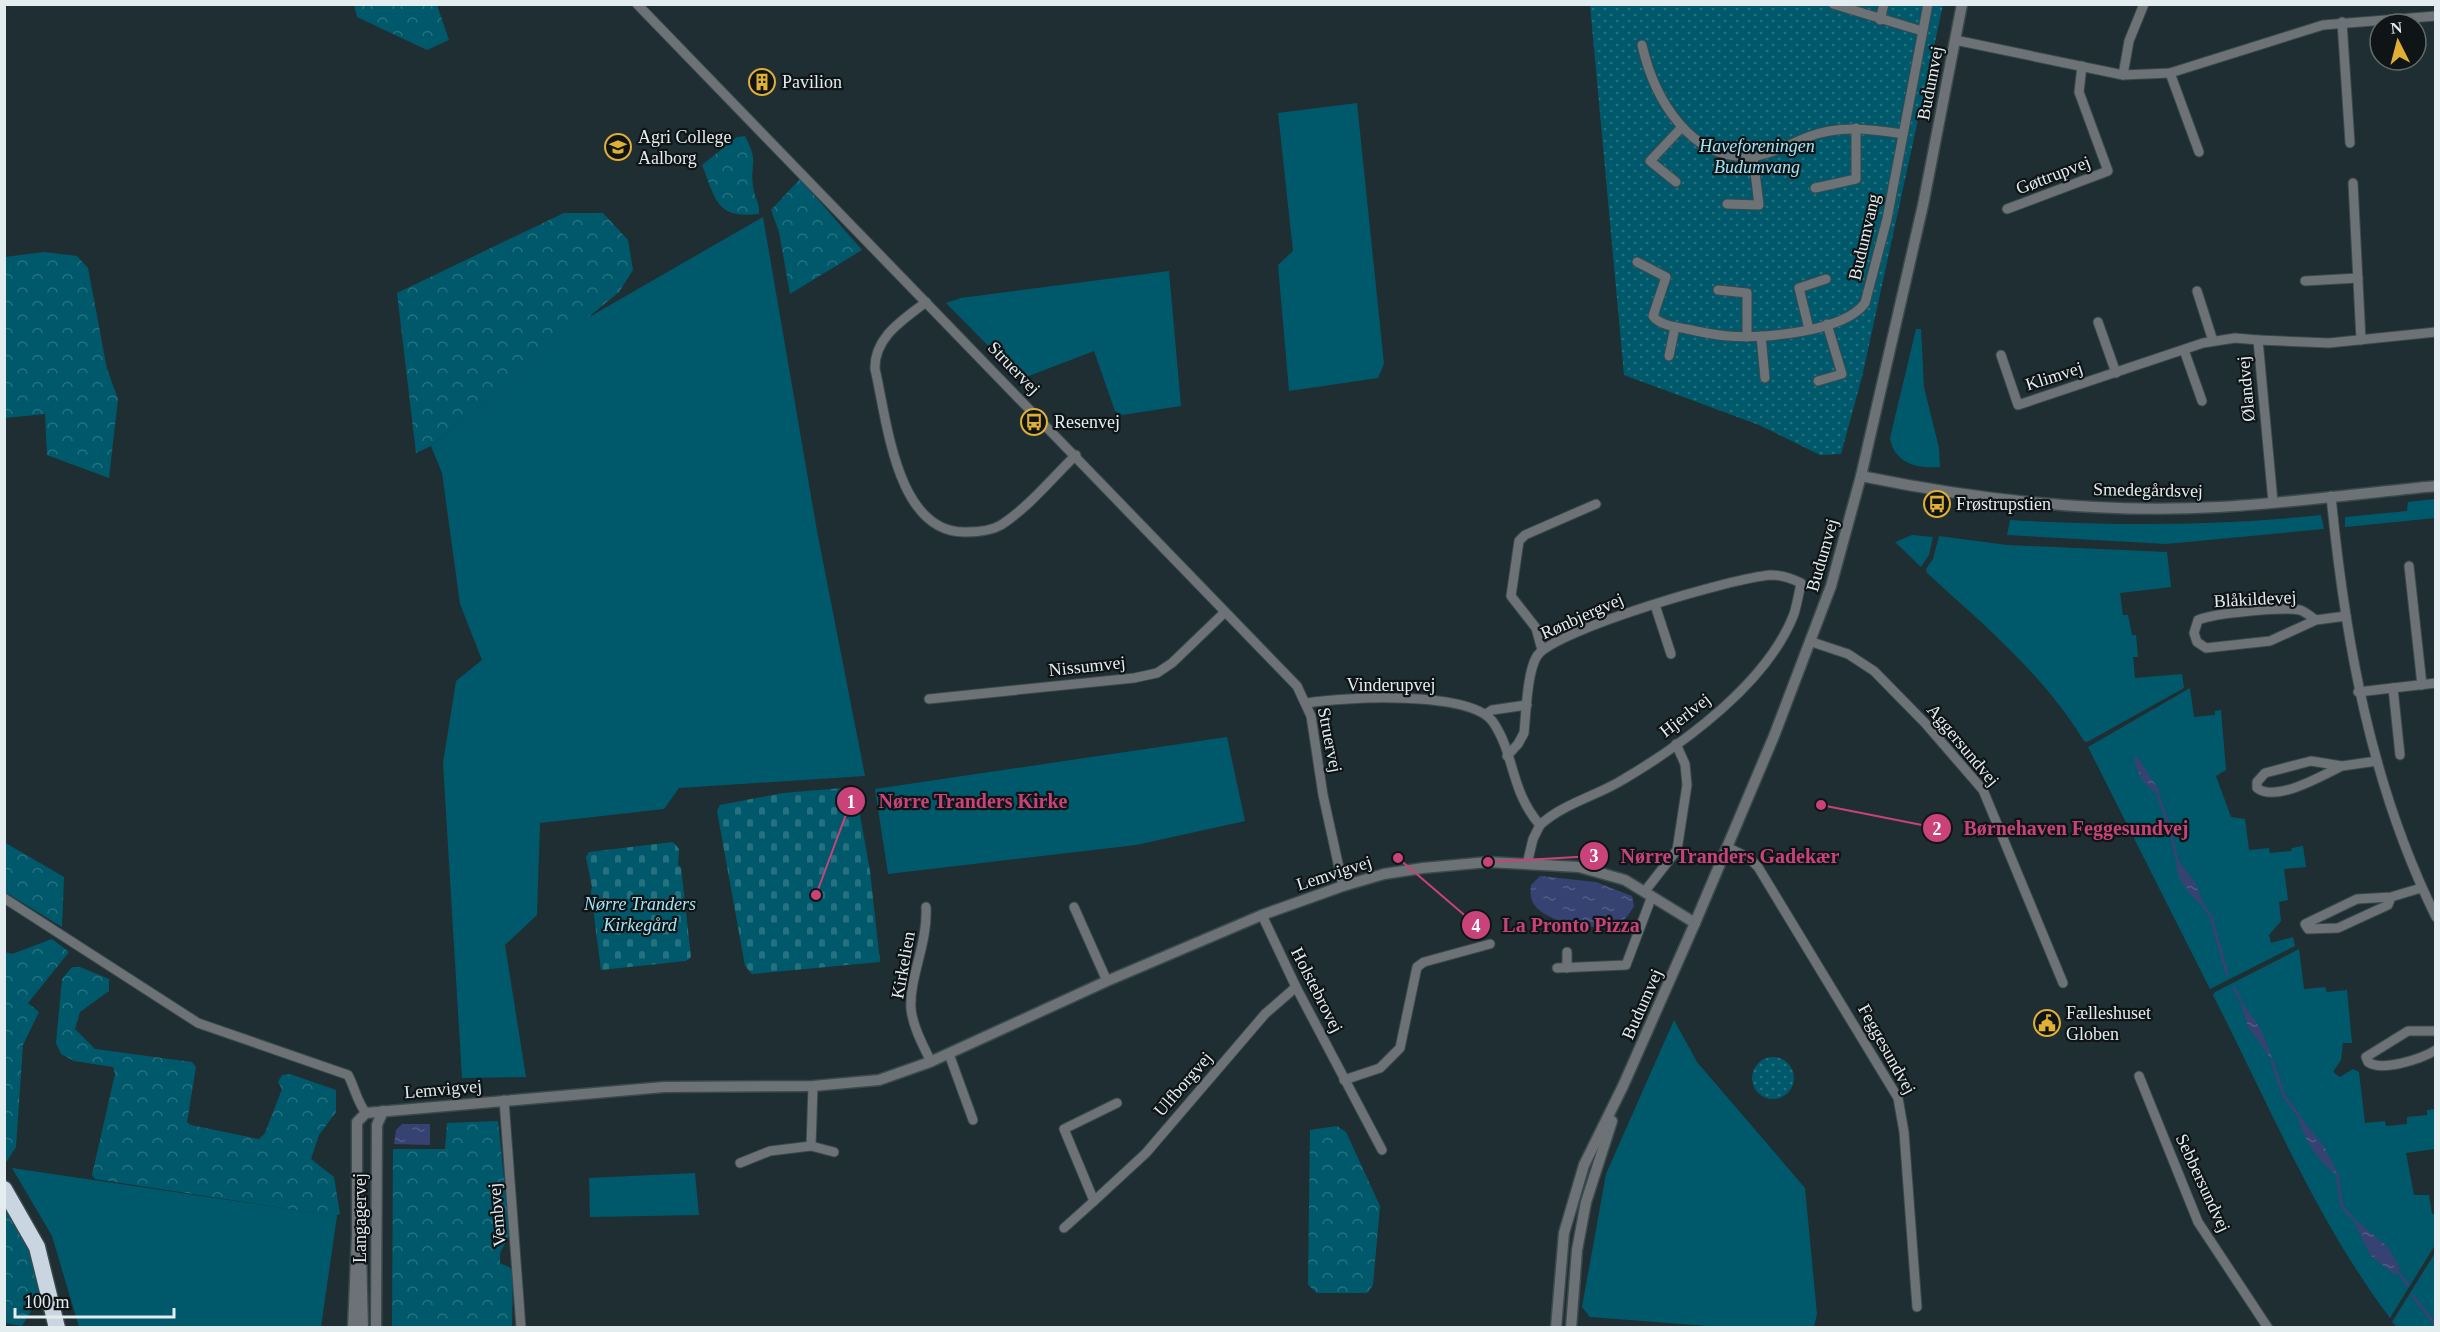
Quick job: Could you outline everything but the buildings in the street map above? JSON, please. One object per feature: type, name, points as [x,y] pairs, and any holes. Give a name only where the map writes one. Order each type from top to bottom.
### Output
[{"type":"highway","points":[[4,1189],[37,1246],[57,1328]]},
{"type":"street","name":"Struervej","points":[[637,4],[1076,455],[1297,686],[1307,703],[1343,886]]},
{"type":"street","points":[[1833,4],[1922,31]]},
{"type":"street","points":[[1880,20],[1884,4]]},
{"type":"street","name":"Budumvang","points":[[1637,262],[1666,277],[1653,316],[1655,320],[1676,327],[1728,336],[1761,336],[1809,329],[1860,310],[1865,303],[1887,219],[1928,4]]},
{"type":"street","name":"Budumvej","points":[[1556,1328],[1564,1233],[1570,1204],[1584,1166],[1623,1086],[1727,847],[1812,642],[1831,586],[1861,476],[1923,205],[1962,4]]},
{"type":"street","points":[[2123,75],[2129,40],[2144,4]]},
{"type":"street","points":[[1955,40],[2123,75],[2170,73],[2323,25],[2436,16]]},
{"type":"street","points":[[2342,22],[2350,143]]},
{"type":"street","points":[[1642,45],[1653,85],[1665,108],[1700,142],[1717,150],[1753,156],[1809,136],[1856,128],[1903,134]]},
{"type":"street","name":"Gøttrupvej","points":[[2007,209],[2109,171],[2079,92],[2082,66]]},
{"type":"street","points":[[2170,73],[2199,152]]},
{"type":"street","points":[[1676,182],[1650,161],[1682,127]]},
{"type":"street","name":"Budumvang","points":[[1815,188],[1856,179],[1856,128]]},
{"type":"street","points":[[1727,204],[1759,205],[1753,156]]},
{"type":"street","points":[[2353,183],[2361,340]]},
{"type":"street","points":[[2305,281],[2358,278]]},
{"type":"street","name":"Budumvang","points":[[1809,329],[1799,288],[1826,279]]},
{"type":"street","points":[[1718,290],[1747,293],[1747,337]]},
{"type":"street","points":[[2197,291],[2213,341]]},
{"type":"street","points":[[926,302],[886,336],[875,355],[875,369],[901,477],[922,514],[938,527],[957,532],[992,529],[1001,525],[1076,455]]},
{"type":"street","points":[[2098,322],[2116,373]]},
{"type":"street","points":[[1818,381],[1842,374],[1827,324]]},
{"type":"street","points":[[1669,356],[1676,327]]},
{"type":"street","name":"Ølandvej","points":[[2273,502],[2258,340],[2304,344],[2436,332]]},
{"type":"street","points":[[1761,336],[1765,378]]},
{"type":"street","name":"Klimvej","points":[[2001,355],[2018,405],[2213,341],[2235,338],[2258,340]]},
{"type":"street","points":[[2184,350],[2202,401]]},
{"type":"street","name":"Smedegårdsvej","points":[[1861,476],[1965,495],[2118,508],[2218,507],[2436,486]]},
{"type":"street","points":[[2331,496],[2358,692],[2377,761],[2421,888],[2436,917]]},
{"type":"street","points":[[1542,650],[1536,628],[1511,596],[1519,541],[1525,535],[1596,504]]},
{"type":"street","points":[[2409,567],[2422,685]]},
{"type":"street","name":"Rønbjergvej","points":[[1507,756],[1524,733],[1534,663],[1542,650],[1561,640],[1655,605],[1770,575],[1788,576],[1802,583]]},
{"type":"street","name":"Hjerlvej","points":[[1540,825],[1552,815],[1625,779],[1676,744],[1726,704],[1767,660],[1794,614],[1802,583]]},
{"type":"street","points":[[1655,605],[1671,654]]},
{"type":"street","name":"Blåkildevej","points":[[2316,620],[2301,610],[2242,613],[2205,617],[2198,620],[2194,633],[2197,642],[2206,648],[2270,641],[2316,620],[2346,616]]},
{"type":"street","name":"Nissumvej","points":[[929,699],[1134,678],[1157,673],[1172,663],[1225,612]]},
{"type":"street","name":"Aggersundvej","points":[[1812,642],[1848,654],[1874,671],[1925,723],[1983,790],[2063,983]]},
{"type":"street","points":[[2358,692],[2436,683]]},
{"type":"street","points":[[2393,688],[2400,755]]},
{"type":"street","name":"Vinderupvej","points":[[1307,703],[1407,698],[1452,703],[1475,708],[1486,714]]},
{"type":"street","points":[[1527,705],[1492,710],[1486,714],[1494,723],[1520,797],[1540,825],[1533,839],[1527,864]]},
{"type":"street","points":[[1566,952],[1562,968],[1626,965],[1648,893],[1677,850],[1687,785],[1685,764],[1676,744]]},
{"type":"street","points":[[2342,766],[2311,761],[2275,769],[2261,776],[2257,782],[2258,788],[2265,793],[2285,791],[2342,766],[2377,761]]},
{"type":"street","name":"Feggesundvej","points":[[1727,847],[1749,858],[1758,867],[1899,1098],[1904,1132],[1917,1307]]},
{"type":"street","name":"Lemvigvej","points":[[366,1113],[664,1087],[813,1086],[879,1080],[931,1062],[1107,981],[1262,915],[1384,874],[1423,868],[1488,862],[1579,867],[1625,880],[1695,922]]},
{"type":"street","points":[[2391,897],[2388,905],[2338,928],[2308,929],[2305,924],[2357,899],[2391,897],[2421,888]]},
{"type":"street","points":[[4,898],[198,1023],[348,1075],[356,1089],[359,1104],[366,1113]]},
{"type":"street","name":"Kirkelien","points":[[926,907],[926,935],[911,1003],[913,1020],[931,1062]]},
{"type":"street","points":[[1074,907],[1107,981]]},
{"type":"street","name":"Holstebrovej","points":[[1262,915],[1296,987],[1382,1150]]},
{"type":"street","points":[[1344,1080],[1380,1068],[1400,1048],[1417,967],[1424,962],[1490,944]]},
{"type":"street","name":"Ulfborgvej","points":[[1064,1228],[1146,1154],[1265,1014],[1296,987]]},
{"type":"street","points":[[2436,1031],[2409,1031],[2366,1057],[2368,1062],[2376,1066],[2407,1062],[2424,1057],[2436,1050]]},
{"type":"street","points":[[949,1054],[973,1120]]},
{"type":"street","name":"Sebbersundvej","points":[[2139,1076],[2198,1222],[2268,1328]]},
{"type":"street","points":[[811,1146],[813,1086]]},
{"type":"street","name":"Budumvej","points":[[1571,1328],[1577,1250],[1586,1202],[1623,1086]]},
{"type":"street","name":"Vembvej","points":[[504,1100],[521,1328]]},
{"type":"street","points":[[1094,1201],[1064,1129],[1117,1102]]},
{"type":"street","name":"Langagervej","points":[[376,1328],[377,1125],[383,1110]]},
{"type":"street","name":"Langagervej","points":[[353,1328],[357,1234],[357,1122],[366,1113]]},
{"type":"street","points":[[740,1163],[770,1150],[811,1146],[834,1152]]},
{"type":"street","name":"Langagervej","points":[[357,1234],[363,1256],[363,1328]]},
{"type":"green space","points":[[354,5],[437,5],[449,40],[427,50],[357,17]]},
{"type":"green space","name":"Haveforeningen Budumvang","points":[[1590,5],[1943,5],[1862,377],[1841,454],[1820,455],[1759,425],[1624,375]]},
{"type":"green space","points":[[1357,103],[1384,364],[1378,378],[1289,391],[1278,265],[1293,251],[1278,113]]},
{"type":"green space","points":[[745,136],[753,157],[752,178],[759,214],[734,214],[720,205],[702,165],[737,137]]},
{"type":"green space","points":[[800,179],[862,250],[790,294],[779,232],[771,210]]},
{"type":"green space","points":[[564,213],[603,213],[628,240],[633,270],[619,292],[431,446],[416,453],[397,293]]},
{"type":"green space","points":[[763,217],[817,531],[865,776],[679,788],[664,809],[540,823],[537,915],[505,945],[526,1077],[462,1078],[443,763],[456,681],[482,660],[460,604],[442,473],[431,446],[584,320]]},
{"type":"green space","points":[[44,252],[77,256],[88,268],[107,369],[118,399],[109,478],[47,455],[45,414],[5,418],[5,257]]},
{"type":"green space","points":[[1169,271],[1181,406],[1122,415],[1115,411],[1094,351],[1021,379],[946,303],[961,298]]},
{"type":"green space","points":[[1916,329],[1921,329],[1924,387],[1939,448],[1940,467],[1923,467],[1908,463],[1896,453],[1890,438]]},
{"type":"green space","points":[[2435,499],[2435,518],[2345,527],[2345,517],[2407,511],[2408,502]]},
{"type":"green space","points":[[2321,515],[2324,529],[2166,544],[2007,535],[2010,520],[2166,524]]},
{"type":"green space","points":[[1912,535],[1933,537],[1929,555],[1921,567],[1895,542]]},
{"type":"green space","points":[[1939,536],[2007,545],[2167,552],[2171,587],[2120,593],[2123,615],[2128,615],[2132,635],[2136,635],[2138,657],[2133,657],[2135,678],[2182,674],[2184,688],[2087,742],[2084,741],[2068,717],[2031,672],[1991,631],[1927,573],[1926,569],[1933,559]]},
{"type":"green space","points":[[2190,688],[2194,717],[2215,715],[2215,711],[2221,710],[2226,770],[2216,776],[2231,817],[2245,819],[2249,850],[2269,848],[2270,853],[2291,851],[2292,848],[2303,846],[2306,867],[2284,869],[2288,900],[2279,902],[2281,921],[2269,935],[2271,943],[2293,937],[2295,946],[2210,989],[2088,747]]},
{"type":"green space","points":[[1227,737],[1245,821],[1136,845],[888,874],[875,789]]},
{"type":"green space","name":"Nørre Tranders Kirkegård","points":[[855,787],[870,871],[880,962],[752,974],[745,966],[717,811],[720,805],[783,793]]},
{"type":"green space","points":[[4,842],[64,877],[62,927],[5,892]]},
{"type":"green space","name":"Nørre Tranders Kirkegård","points":[[673,842],[679,849],[678,865],[681,867],[691,957],[686,961],[601,970],[592,887],[586,857],[589,852]]},
{"type":"green space","points":[[52,939],[69,952],[28,1003],[39,1012],[23,1045],[16,1147],[5,1164],[5,952],[12,954]]},
{"type":"green space","points":[[2299,949],[2304,989],[2325,987],[2327,992],[2347,990],[2352,1043],[2343,1043],[2341,1060],[2333,1072],[2340,1077],[2353,1069],[2359,1072],[2365,1123],[2385,1121],[2386,1126],[2407,1124],[2407,1117],[2427,1115],[2427,1110],[2435,1109],[2435,1149],[2406,1153],[2414,1195],[2429,1195],[2432,1214],[2435,1214],[2435,1245],[2390,1318],[2364,1281],[2317,1202],[2213,995]]},
{"type":"green space","points":[[72,967],[80,967],[109,979],[109,991],[80,1012],[75,1029],[95,1049],[192,1062],[196,1067],[187,1122],[191,1125],[259,1139],[265,1133],[282,1089],[278,1082],[282,1075],[290,1074],[336,1090],[336,1112],[319,1135],[311,1159],[334,1177],[340,1214],[335,1216],[95,1179],[92,1175],[115,1074],[113,1067],[74,1061],[61,1054],[56,1043],[62,979]]},
{"type":"green space","points":[[1674,1020],[1697,1062],[1805,1188],[1817,1314],[1814,1327],[1721,1327],[1590,1317],[1582,1307],[1606,1174]]},
{"type":"green space","points":[[1773,1057],[1788,1063],[1794,1078],[1788,1093],[1773,1099],[1758,1093],[1752,1078],[1758,1063]]},
{"type":"green space","points":[[498,1121],[510,1234],[500,1253],[500,1263],[513,1269],[512,1327],[392,1328],[393,1149],[445,1149],[447,1123]]},
{"type":"green space","points":[[1337,1126],[1346,1132],[1380,1206],[1373,1285],[1367,1293],[1317,1293],[1308,1285],[1310,1130]]},
{"type":"green space","points":[[12,1168],[337,1216],[321,1327],[79,1327],[52,1236]]},
{"type":"green space","points":[[695,1173],[699,1215],[590,1217],[589,1178]]},
{"type":"green space","points":[[4,1202],[29,1243],[43,1291],[22,1326],[5,1323]]},
{"type":"green space","points":[[2435,1253],[2435,1327],[2397,1327],[2392,1322]]},
{"type":"water","points":[[2137,756],[2159,790],[2158,795],[2139,775],[2134,759]]},
{"type":"water","points":[[2177,859],[2195,882],[2205,908],[2189,893],[2180,880],[2176,866]]},
{"type":"water","points":[[1540,876],[1596,882],[1632,896],[1634,906],[1624,920],[1613,925],[1590,927],[1565,922],[1543,913],[1533,902],[1531,885]]},
{"type":"water","points":[[2239,998],[2261,1029],[2274,1063],[2248,1027]]},
{"type":"water","points":[[2297,1113],[2324,1146],[2339,1176],[2325,1165],[2312,1149],[2302,1130]]},
{"type":"water","points":[[402,1124],[430,1124],[430,1145],[394,1144],[396,1130]]},
{"type":"water","points":[[2351,1216],[2388,1247],[2400,1268],[2395,1275],[2370,1255]]},
{"type":"waterway","points":[[2158,795],[2170,829],[2177,860]]},
{"type":"waterway","points":[[2203,905],[2211,917],[2227,974]]},
{"type":"waterway","points":[[2234,988],[2240,999]]},
{"type":"waterway","points":[[2272,1061],[2284,1096],[2299,1116]]},
{"type":"waterway","points":[[2337,1174],[2342,1207],[2352,1217]]},
{"type":"waterway","points":[[2397,1270],[2408,1285]]},
{"type":"waterway","points":[[2413,1296],[2436,1325]]},
{"type":"place","name":"Pavilion","points":[[762,82]]},
{"type":"place","name":"Agri College Aalborg","points":[[618,147]]},
{"type":"place","name":"Resenvej","points":[[1034,422]]},
{"type":"place","name":"Frøstrupstien","points":[[1937,504]]},
{"type":"place","name":"Børnehaven Feggesundvej","points":[[1821,805]]},
{"type":"place","name":"La Pronto Pizza","points":[[1398,858]]},
{"type":"place","name":"Nørre Tranders Gadekær","points":[[1488,862]]},
{"type":"place","name":"Nørre Tranders Kirke","points":[[816,895]]},
{"type":"place","name":"Fælleshuset Globen","points":[[2047,1023]]}]
